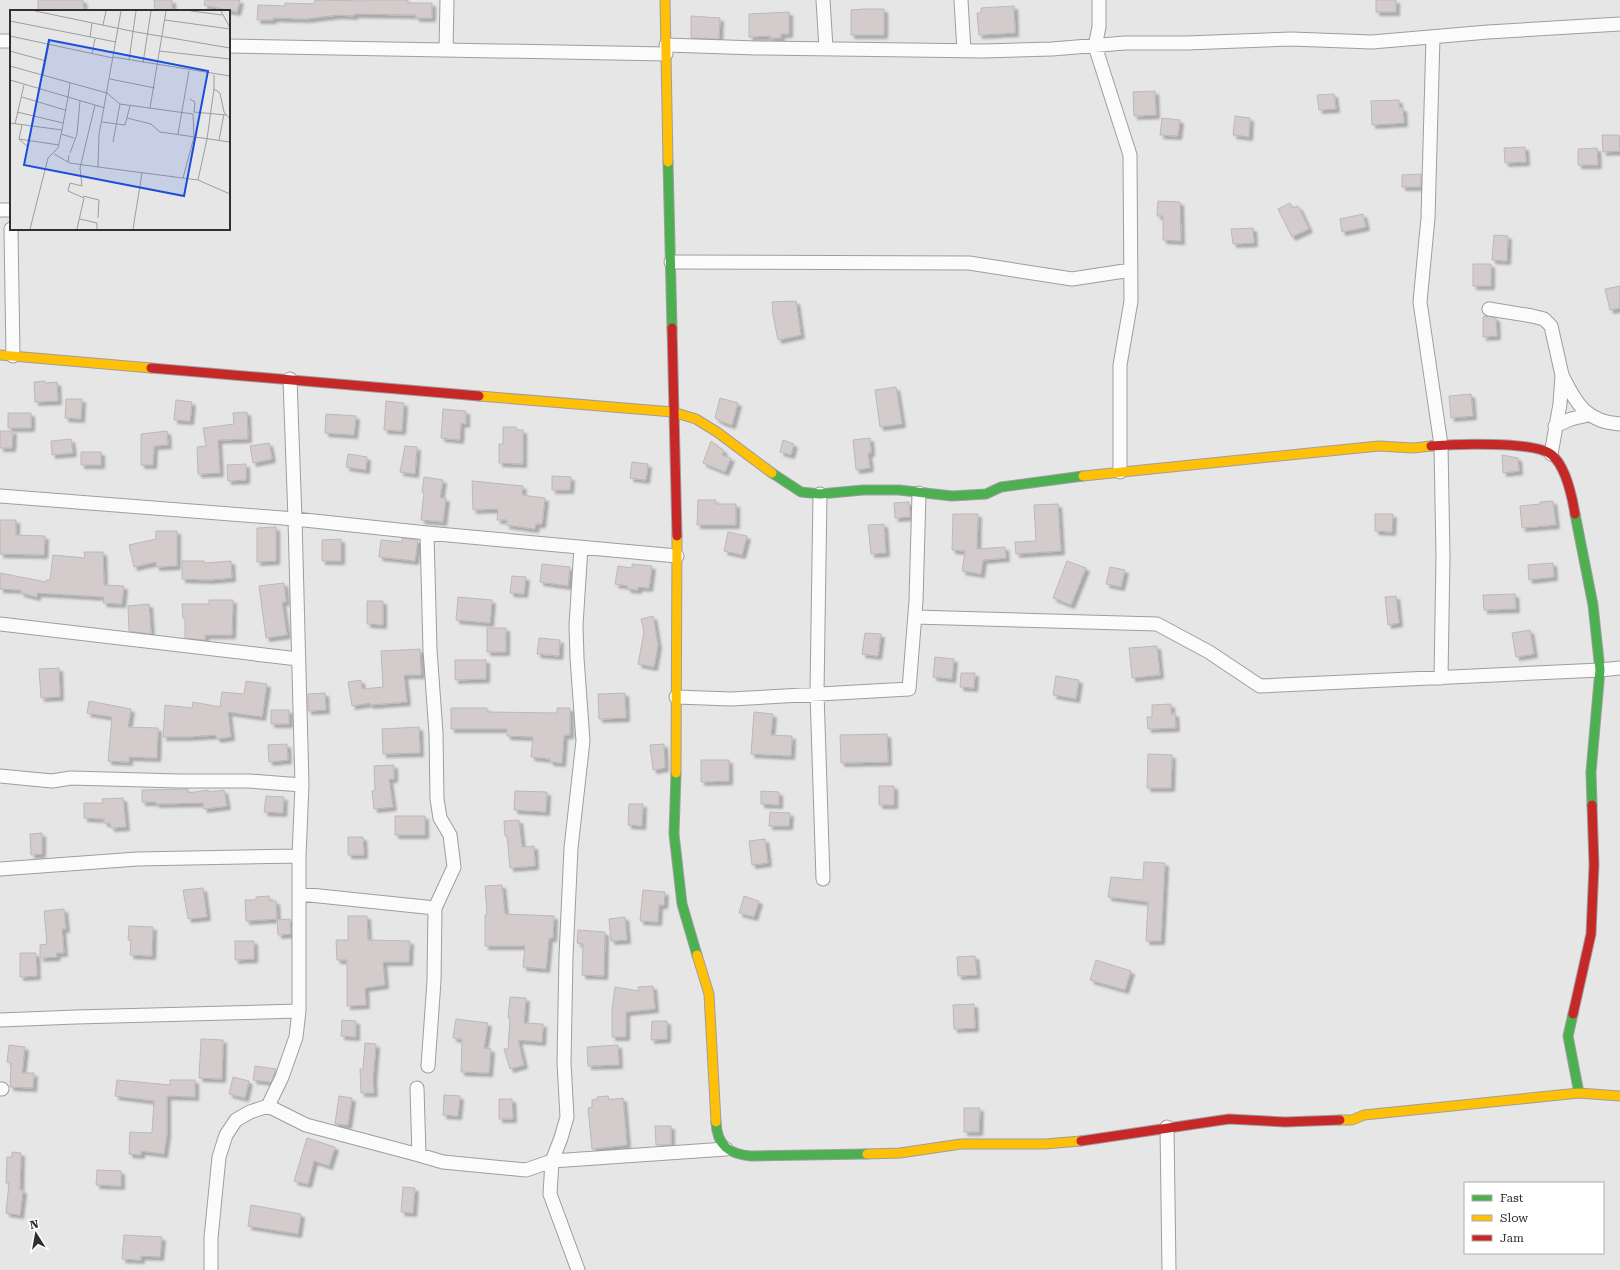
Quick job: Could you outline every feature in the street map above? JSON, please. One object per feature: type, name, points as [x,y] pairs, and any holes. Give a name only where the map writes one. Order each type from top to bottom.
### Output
[{"type":"street","points":[[446,50],[447,0]]},
{"type":"street","points":[[665,0],[672,262],[677,556],[676,781],[674,834],[682,904],[709,994],[716,1126],[719,1139],[726,1149],[735,1154],[751,1156],[900,1153],[961,1144],[1045,1144],[1080,1141],[1229,1119],[1285,1122],[1352,1120],[1364,1115],[1579,1092],[1620,1096]]},
{"type":"street","points":[[823,0],[826,48]]},
{"type":"street","points":[[961,0],[964,51]]},
{"type":"street","points":[[1099,0],[1100,27],[1095,46],[1130,155],[1131,301],[1120,365],[1120,472]]},
{"type":"street","points":[[230,46],[446,50],[826,48],[964,51],[1052,49],[1124,43],[1291,40],[1372,42],[1620,24]]},
{"type":"street","points":[[1433,37],[1428,218],[1420,302],[1441,445],[1443,556],[1441,678]]},
{"type":"street","points":[[11,230],[6,355],[674,412],[696,419],[718,432],[778,478],[802,492],[820,494],[863,490],[900,490],[919,493],[971,496],[986,494],[1001,487],[1089,474],[1379,446],[1412,448],[1441,445],[1499,444],[1535,449],[1551,454],[1559,463],[1573,501],[1593,605],[1600,670],[1591,772],[1594,865],[1591,934],[1568,1036],[1579,1092]]},
{"type":"street","points":[[672,262],[905,264],[969,263],[1072,279],[1131,270]]},
{"type":"street","points":[[1489,308],[1544,319],[1551,326],[1562,375],[1572,395],[1588,415],[1608,424],[1620,424]]},
{"type":"street","points":[[1551,454],[1560,404],[1562,375]]},
{"type":"street","points":[[268,1106],[282,1077],[296,1037],[299,1012],[299,856],[302,785],[290,379]]},
{"type":"street","points":[[1555,426],[1571,419],[1588,415]]},
{"type":"street","points":[[676,697],[732,699],[909,689],[915,617],[919,493]]},
{"type":"street","points":[[820,494],[817,693],[823,879]]},
{"type":"street","points":[[0,496],[295,518],[427,533],[677,556]]},
{"type":"street","points":[[427,533],[430,650],[436,733],[437,799],[440,818],[450,835],[454,867],[435,908],[434,981],[428,1066]]},
{"type":"street","points":[[578,1270],[550,1194],[552,1161],[567,1117],[564,1063],[566,956],[571,848],[583,741],[576,625],[581,547]]},
{"type":"street","points":[[915,617],[1157,624],[1209,652],[1260,686],[1620,668]]},
{"type":"street","points":[[0,624],[298,659]]},
{"type":"street","points":[[0,776],[52,781],[71,778],[249,781],[302,785]]},
{"type":"street","points":[[0,869],[137,859],[299,856]]},
{"type":"street","points":[[300,894],[435,908]]},
{"type":"street","points":[[0,1020],[299,1012]]},
{"type":"street","points":[[417,1088],[419,1155]]},
{"type":"street","points":[[211,1270],[210,1238],[219,1157],[226,1135],[236,1120],[250,1112],[268,1106],[306,1125],[443,1162],[526,1170],[552,1161],[726,1149]]},
{"type":"street","points":[[1167,1127],[1170,1270]]},
{"type":"building","points":[[38,0],[83,0],[84,10],[38,10]]},
{"type":"building","points":[[154,0],[172,0],[172,10],[155,10]]},
{"type":"building","points":[[205,0],[240,0],[237,12],[204,5]]},
{"type":"building","points":[[408,0],[408,3],[432,3],[432,18],[416,18],[416,15],[354,14],[354,16],[338,15],[306,19],[273,18],[273,20],[257,20],[258,5],[285,6],[285,3],[314,4],[314,1]]},
{"type":"building","points":[[1376,0],[1396,0],[1396,12],[1376,12]]},
{"type":"building","points":[[1014,6],[1015,33],[979,35],[977,13],[981,13],[981,8]]},
{"type":"building","points":[[884,9],[884,35],[851,35],[851,10]]},
{"type":"building","points":[[789,12],[789,34],[781,34],[781,38],[770,38],[770,36],[749,37],[749,14]]},
{"type":"building","points":[[691,16],[720,18],[719,39],[691,38]]},
{"type":"building","points":[[1155,91],[1156,115],[1134,116],[1133,92]]},
{"type":"building","points":[[1334,94],[1336,109],[1319,110],[1317,95]]},
{"type":"building","points":[[1399,100],[1399,108],[1403,108],[1404,123],[1372,125],[1371,101]]},
{"type":"building","points":[[1235,116],[1250,118],[1249,137],[1233,135]]},
{"type":"building","points":[[1162,118],[1180,120],[1178,136],[1160,135]]},
{"type":"building","points":[[1602,135],[1619,135],[1620,151],[1603,152]]},
{"type":"building","points":[[1525,147],[1526,162],[1505,163],[1504,148]]},
{"type":"building","points":[[1597,148],[1598,165],[1578,165],[1578,149]]},
{"type":"building","points":[[1421,174],[1421,187],[1402,187],[1402,175]]},
{"type":"building","points":[[1158,201],[1180,202],[1181,241],[1163,240],[1163,216],[1157,216]]},
{"type":"building","points":[[1290,203],[1293,208],[1298,206],[1309,229],[1292,237],[1278,209]]},
{"type":"building","points":[[1363,214],[1366,227],[1342,232],[1340,219]]},
{"type":"building","points":[[1253,228],[1254,243],[1233,244],[1231,229]]},
{"type":"building","points":[[1494,235],[1508,236],[1507,261],[1492,260]]},
{"type":"building","points":[[1473,264],[1491,264],[1491,286],[1473,286]]},
{"type":"building","points":[[1620,286],[1620,308],[1610,310],[1605,289]]},
{"type":"building","points":[[796,301],[801,335],[778,340],[772,302]]},
{"type":"building","points":[[1487,316],[1496,318],[1497,336],[1483,337],[1483,317]]},
{"type":"building","points":[[45,381],[45,383],[57,382],[58,401],[35,402],[34,382]]},
{"type":"building","points":[[896,387],[902,424],[880,427],[875,390]]},
{"type":"building","points":[[1471,394],[1473,416],[1451,418],[1449,396]]},
{"type":"building","points":[[720,398],[738,403],[732,425],[715,418]]},
{"type":"building","points":[[66,399],[82,399],[81,419],[65,418]]},
{"type":"building","points":[[176,400],[192,402],[190,421],[174,420]]},
{"type":"building","points":[[386,401],[404,403],[402,431],[384,430]]},
{"type":"building","points":[[443,409],[466,411],[466,424],[461,423],[460,440],[441,438]]},
{"type":"building","points":[[247,412],[248,439],[218,440],[220,473],[198,474],[197,447],[206,446],[203,428],[234,424],[233,413]]},
{"type":"building","points":[[8,413],[31,413],[31,428],[8,428]]},
{"type":"building","points":[[326,414],[356,416],[354,435],[325,433]]},
{"type":"building","points":[[503,427],[516,427],[516,430],[523,430],[523,464],[499,463],[499,444],[503,444]]},
{"type":"building","points":[[0,431],[13,431],[12,448],[0,448]]},
{"type":"building","points":[[167,431],[168,445],[154,446],[153,465],[141,465],[141,434]]},
{"type":"building","points":[[870,438],[871,453],[868,453],[870,468],[856,470],[853,440]]},
{"type":"building","points":[[71,439],[73,453],[52,455],[51,441]]},
{"type":"building","points":[[783,440],[794,444],[791,455],[780,452]]},
{"type":"building","points":[[711,441],[724,451],[722,455],[731,458],[725,472],[703,463]]},
{"type":"building","points":[[269,443],[272,459],[253,463],[250,446]]},
{"type":"building","points":[[405,446],[417,447],[415,474],[400,472]]},
{"type":"building","points":[[81,452],[101,452],[101,465],[81,465]]},
{"type":"building","points":[[348,454],[367,457],[366,470],[346,467]]},
{"type":"building","points":[[1502,455],[1518,458],[1519,471],[1503,473]]},
{"type":"building","points":[[632,462],[648,464],[646,480],[630,478]]},
{"type":"building","points":[[246,464],[246,480],[228,481],[227,465]]},
{"type":"building","points":[[552,476],[571,477],[570,490],[552,490]]},
{"type":"building","points":[[424,477],[443,480],[440,498],[446,498],[443,522],[421,520]]},
{"type":"building","points":[[472,481],[523,486],[522,495],[545,498],[542,524],[536,524],[535,529],[506,525],[507,520],[497,520],[498,509],[473,510]]},
{"type":"building","points":[[698,500],[716,500],[715,504],[736,504],[736,525],[697,525]]},
{"type":"building","points":[[1553,501],[1556,525],[1522,528],[1520,506]]},
{"type":"building","points":[[909,502],[910,517],[895,518],[894,503]]},
{"type":"building","points":[[1058,504],[1061,551],[1016,554],[1015,542],[1036,541],[1034,505]]},
{"type":"building","points":[[953,514],[978,514],[977,549],[1005,547],[1006,558],[983,560],[981,574],[962,571],[965,551],[952,550]]},
{"type":"building","points":[[1375,514],[1393,514],[1392,532],[1375,531]]},
{"type":"building","points":[[0,520],[16,520],[16,535],[45,536],[44,555],[0,554]]},
{"type":"building","points":[[884,524],[886,553],[871,554],[868,525]]},
{"type":"building","points":[[276,527],[276,561],[257,562],[257,528]]},
{"type":"building","points":[[156,531],[177,531],[177,566],[156,567],[156,562],[134,567],[129,545],[156,539]]},
{"type":"building","points":[[728,532],[747,536],[742,555],[724,551]]},
{"type":"building","points":[[402,538],[418,540],[415,561],[379,557],[381,540],[402,542]]},
{"type":"building","points":[[341,539],[341,561],[322,561],[322,540]]},
{"type":"building","points":[[84,552],[103,552],[104,585],[124,586],[122,604],[103,603],[104,597],[37,593],[37,597],[21,593],[21,590],[0,589],[0,573],[46,582],[46,580],[50,580],[53,555],[85,558]]},
{"type":"building","points":[[182,561],[204,561],[204,563],[231,561],[232,578],[209,580],[182,579]]},
{"type":"building","points":[[1067,561],[1086,568],[1071,605],[1053,598]]},
{"type":"building","points":[[1553,563],[1554,577],[1529,580],[1528,565]]},
{"type":"building","points":[[542,564],[570,567],[568,586],[540,582]]},
{"type":"building","points":[[632,564],[652,566],[649,588],[638,587],[638,590],[627,589],[628,586],[615,584],[618,566],[632,568]]},
{"type":"building","points":[[1110,567],[1125,570],[1121,587],[1106,584]]},
{"type":"building","points":[[512,576],[526,577],[524,594],[510,593]]},
{"type":"building","points":[[284,583],[286,602],[282,602],[287,635],[266,638],[259,586]]},
{"type":"building","points":[[1515,594],[1516,609],[1484,610],[1483,595]]},
{"type":"building","points":[[1396,596],[1399,623],[1388,625],[1385,597]]},
{"type":"building","points":[[458,597],[492,600],[490,623],[456,620]]},
{"type":"building","points":[[209,600],[233,600],[232,635],[205,635],[205,640],[185,638],[185,618],[183,618],[182,604],[209,604]]},
{"type":"building","points":[[367,601],[383,601],[383,625],[367,624]]},
{"type":"building","points":[[149,604],[151,634],[129,631],[128,606]]},
{"type":"building","points":[[653,616],[658,645],[654,667],[638,664],[644,632],[641,619]]},
{"type":"building","points":[[487,628],[506,628],[506,652],[487,652]]},
{"type":"building","points":[[1530,630],[1534,654],[1516,657],[1512,633]]},
{"type":"building","points":[[865,633],[881,634],[878,656],[862,654]]},
{"type":"building","points":[[539,638],[560,640],[559,656],[537,654]]},
{"type":"building","points":[[1157,646],[1160,675],[1132,678],[1129,648]]},
{"type":"building","points":[[420,649],[421,675],[404,675],[407,702],[370,705],[370,703],[352,706],[348,682],[361,680],[362,689],[383,687],[381,651]]},
{"type":"building","points":[[935,657],[954,659],[952,679],[933,677]]},
{"type":"building","points":[[455,660],[486,660],[486,679],[455,680]]},
{"type":"building","points":[[59,668],[60,697],[41,698],[39,669]]},
{"type":"building","points":[[961,673],[975,673],[974,688],[960,687]]},
{"type":"building","points":[[1056,676],[1079,680],[1076,699],[1053,695]]},
{"type":"building","points":[[246,681],[267,684],[262,717],[228,712],[231,737],[217,739],[216,735],[163,737],[165,705],[192,708],[193,702],[220,707],[222,692],[244,694]]},
{"type":"building","points":[[325,693],[326,710],[308,711],[308,694]]},
{"type":"building","points":[[625,693],[626,718],[599,719],[598,694]]},
{"type":"building","points":[[89,701],[131,709],[128,727],[158,728],[157,758],[129,757],[129,762],[108,761],[112,717],[87,713]]},
{"type":"building","points":[[1171,704],[1171,714],[1175,713],[1176,728],[1148,729],[1147,717],[1152,717],[1152,705]]},
{"type":"building","points":[[451,708],[487,708],[487,712],[557,713],[557,708],[570,708],[570,735],[564,735],[562,763],[550,762],[550,759],[531,757],[533,737],[507,736],[507,729],[451,729]]},
{"type":"building","points":[[271,710],[289,710],[289,724],[271,724]]},
{"type":"building","points":[[754,712],[773,714],[771,735],[792,736],[791,756],[751,754]]},
{"type":"building","points":[[419,727],[420,753],[383,754],[382,729]]},
{"type":"building","points":[[887,734],[888,762],[841,763],[840,735]]},
{"type":"building","points":[[287,744],[288,760],[269,762],[268,745]]},
{"type":"building","points":[[664,744],[665,768],[653,770],[650,745]]},
{"type":"building","points":[[1148,754],[1172,755],[1171,788],[1147,788]]},
{"type":"building","points":[[701,760],[729,760],[729,781],[701,782]]},
{"type":"building","points":[[394,765],[394,779],[389,779],[393,807],[374,809],[372,791],[375,790],[374,766]]},
{"type":"building","points":[[879,786],[894,786],[894,805],[879,805]]},
{"type":"building","points":[[188,789],[188,793],[208,790],[209,792],[224,790],[227,806],[204,809],[203,803],[156,804],[156,802],[142,802],[142,790]]},
{"type":"building","points":[[515,791],[547,792],[546,812],[514,810]]},
{"type":"building","points":[[761,791],[779,792],[779,805],[761,804]]},
{"type":"building","points":[[266,796],[284,797],[283,813],[264,812]]},
{"type":"building","points":[[123,798],[126,827],[111,828],[110,823],[104,823],[104,819],[84,818],[84,803],[103,803],[102,799]]},
{"type":"building","points":[[629,804],[643,804],[642,826],[628,825]]},
{"type":"building","points":[[770,812],[790,813],[789,826],[769,826]]},
{"type":"building","points":[[395,816],[425,816],[425,835],[395,835]]},
{"type":"building","points":[[519,820],[522,847],[534,846],[535,866],[510,868],[504,821]]},
{"type":"building","points":[[42,833],[42,854],[31,855],[30,834]]},
{"type":"building","points":[[348,837],[363,837],[364,855],[348,855]]},
{"type":"building","points":[[765,839],[768,863],[752,865],[749,841]]},
{"type":"building","points":[[1144,862],[1165,863],[1161,941],[1146,941],[1148,902],[1108,897],[1111,877],[1143,880]]},
{"type":"building","points":[[502,885],[505,914],[554,916],[553,938],[549,938],[546,969],[523,967],[525,946],[485,946],[485,915],[487,915],[485,886]]},
{"type":"building","points":[[203,888],[207,917],[188,919],[183,890]]},
{"type":"building","points":[[643,890],[665,892],[664,905],[659,905],[658,922],[640,921]]},
{"type":"building","points":[[269,896],[269,901],[276,901],[277,919],[246,921],[245,900],[256,900],[256,897]]},
{"type":"building","points":[[744,896],[759,901],[754,917],[739,913]]},
{"type":"building","points":[[64,909],[66,929],[62,929],[64,953],[56,953],[57,957],[40,958],[40,945],[47,944],[44,911]]},
{"type":"building","points":[[348,916],[367,916],[368,940],[410,941],[409,962],[383,962],[385,985],[365,988],[366,1005],[347,1006],[347,960],[337,960],[336,940],[348,940]]},
{"type":"building","points":[[625,917],[627,940],[611,941],[609,919]]},
{"type":"building","points":[[290,919],[291,934],[278,935],[277,920]]},
{"type":"building","points":[[129,926],[153,927],[152,956],[130,955],[131,940],[128,940]]},
{"type":"building","points":[[578,930],[605,932],[604,976],[582,975],[583,944],[577,943]]},
{"type":"building","points":[[235,941],[254,941],[254,959],[235,960]]},
{"type":"building","points":[[20,953],[36,953],[37,976],[20,977]]},
{"type":"building","points":[[975,956],[977,975],[958,976],[957,957]]},
{"type":"building","points":[[1096,960],[1131,971],[1125,990],[1090,980]]},
{"type":"building","points":[[653,986],[655,1009],[626,1012],[626,1037],[612,1037],[612,1009],[615,987],[639,991],[638,987]]},
{"type":"building","points":[[510,997],[526,998],[524,1023],[543,1024],[542,1042],[518,1040],[524,1065],[510,1069],[504,1049],[508,1049]]},
{"type":"building","points":[[974,1004],[975,1028],[954,1029],[953,1005]]},
{"type":"building","points":[[456,1019],[488,1023],[484,1048],[491,1049],[489,1073],[461,1072],[462,1039],[453,1038]]},
{"type":"building","points":[[342,1020],[356,1021],[356,1037],[341,1036]]},
{"type":"building","points":[[652,1021],[667,1021],[667,1039],[651,1040]]},
{"type":"building","points":[[201,1039],[223,1040],[222,1079],[199,1078]]},
{"type":"building","points":[[365,1043],[376,1044],[373,1079],[374,1093],[361,1093],[360,1069],[363,1069]]},
{"type":"building","points":[[9,1045],[25,1047],[22,1073],[34,1073],[33,1088],[10,1087],[11,1063],[7,1062]]},
{"type":"building","points":[[618,1045],[619,1065],[588,1066],[587,1047]]},
{"type":"building","points":[[255,1066],[276,1069],[271,1082],[253,1080]]},
{"type":"building","points":[[233,1077],[249,1081],[245,1098],[229,1094]]},
{"type":"building","points":[[117,1080],[170,1085],[170,1080],[195,1080],[195,1097],[167,1096],[167,1134],[164,1154],[141,1151],[141,1155],[129,1154],[130,1132],[152,1132],[154,1101],[115,1096]]},
{"type":"building","points":[[444,1095],[460,1096],[458,1116],[443,1115]]},
{"type":"building","points":[[339,1096],[352,1098],[348,1125],[335,1124]]},
{"type":"building","points":[[608,1096],[609,1100],[623,1098],[627,1145],[592,1149],[588,1108],[592,1107],[592,1100],[597,1099],[597,1097]]},
{"type":"building","points":[[499,1099],[512,1099],[513,1119],[499,1119]]},
{"type":"building","points":[[964,1108],[980,1108],[979,1132],[964,1132]]},
{"type":"building","points":[[655,1126],[671,1126],[671,1145],[656,1145]]},
{"type":"building","points":[[307,1138],[335,1147],[329,1166],[314,1161],[308,1184],[294,1181]]},
{"type":"building","points":[[12,1152],[21,1153],[20,1190],[23,1190],[20,1215],[6,1213],[9,1183],[6,1183],[7,1157],[12,1157]]},
{"type":"building","points":[[97,1170],[121,1171],[121,1186],[96,1185]]},
{"type":"building","points":[[403,1187],[415,1188],[413,1213],[401,1212]]},
{"type":"building","points":[[251,1205],[301,1214],[298,1234],[248,1226]]},
{"type":"building","points":[[124,1235],[162,1237],[160,1257],[141,1256],[141,1260],[122,1259]]},
{"type":"traffic: fast","points":[[668,162],[672,328]]},
{"type":"traffic: fast","points":[[772,473],[801,492],[820,494],[863,490],[899,490],[952,496],[986,494],[1001,487],[1083,476]]},
{"type":"traffic: fast","points":[[1575,514],[1593,605],[1600,670],[1591,772],[1592,805]]},
{"type":"traffic: fast","points":[[676,773],[674,834],[682,904],[697,955]]},
{"type":"traffic: fast","points":[[1573,1014],[1568,1036],[1579,1093]]},
{"type":"traffic: fast","points":[[716,1122],[717,1130],[722,1143],[731,1151],[743,1155],[867,1154]]},
{"type":"traffic: slow","points":[[665,0],[668,162]]},
{"type":"traffic: slow","points":[[0,355],[151,368]]},
{"type":"traffic: slow","points":[[479,396],[673,412],[696,419],[717,432],[772,473]]},
{"type":"traffic: slow","points":[[1083,476],[1379,446],[1413,448],[1431,446]]},
{"type":"traffic: slow","points":[[676,773],[677,536]]},
{"type":"traffic: slow","points":[[697,955],[709,994],[716,1122]]},
{"type":"traffic: slow","points":[[1340,1120],[1352,1120],[1364,1115],[1579,1093],[1620,1096]]},
{"type":"traffic: slow","points":[[867,1154],[900,1153],[961,1144],[1045,1144],[1081,1141]]},
{"type":"traffic: jam","points":[[672,328],[677,536]]},
{"type":"traffic: jam","points":[[151,368],[479,396]]},
{"type":"traffic: jam","points":[[1431,446],[1494,444],[1513,445],[1530,447],[1552,455],[1557,460],[1565,474],[1575,514]]},
{"type":"traffic: jam","points":[[1573,1014],[1591,934],[1594,865],[1592,805]]},
{"type":"traffic: jam","points":[[1081,1141],[1229,1119],[1285,1122],[1340,1120]]}]
